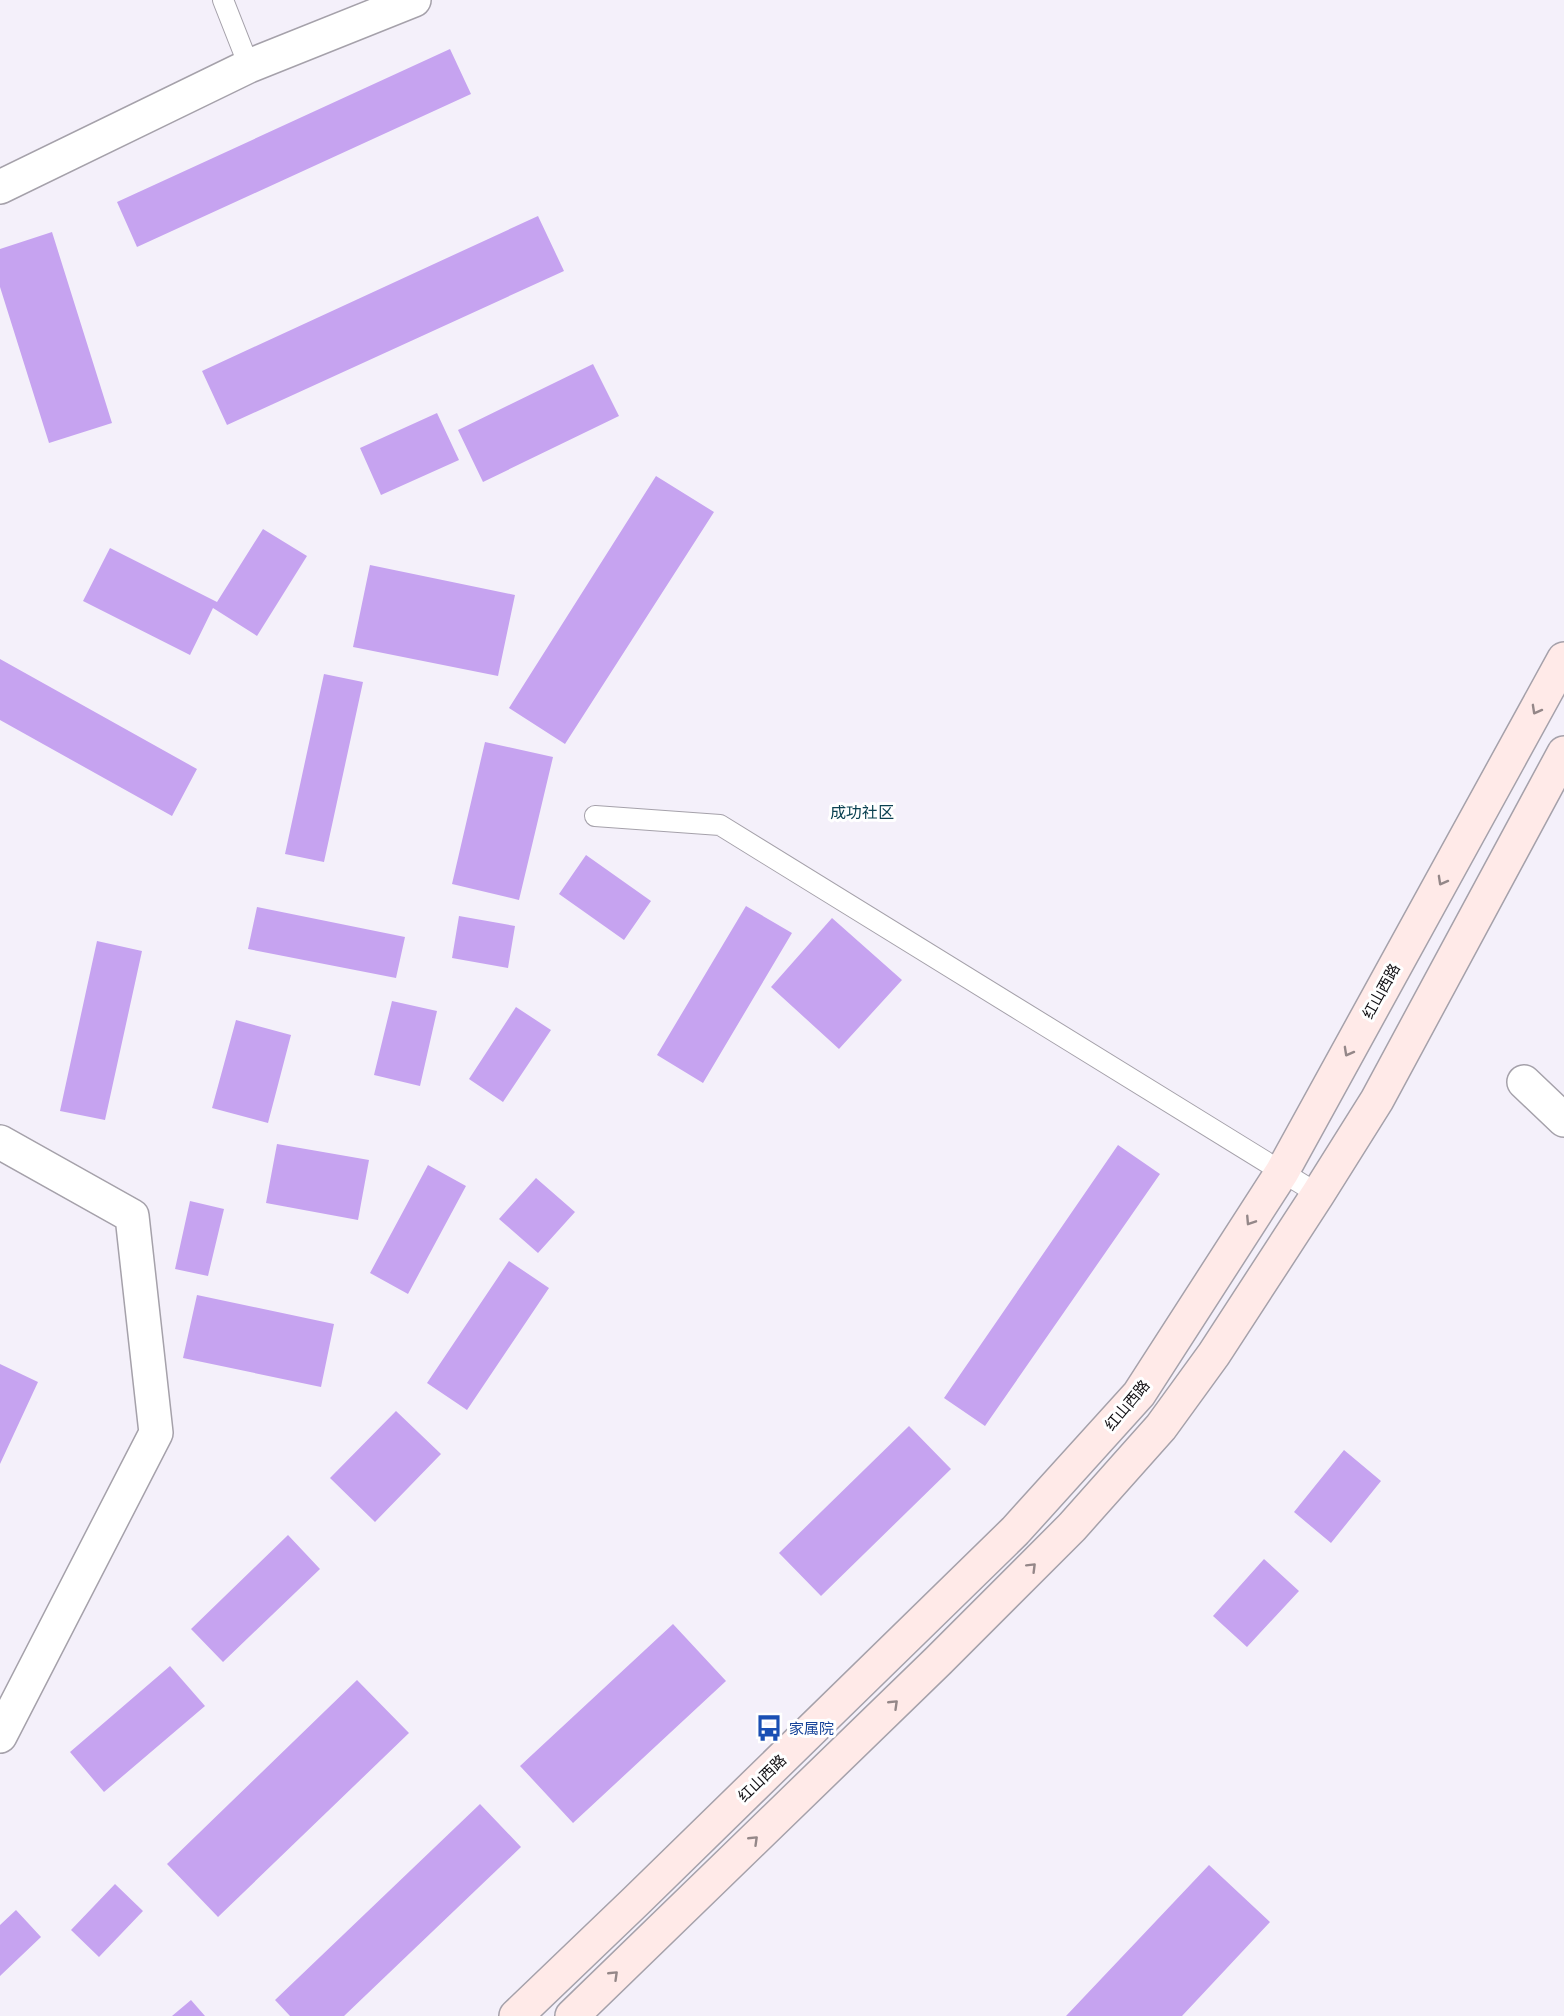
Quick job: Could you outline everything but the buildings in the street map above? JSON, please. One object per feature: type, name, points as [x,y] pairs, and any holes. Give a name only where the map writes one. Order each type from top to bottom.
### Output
[{"type":"main road","name":"红山西路","points":[[516,2016],[1015,1531],[1139,1394],[1282,1172],[1564,659]]},
{"type":"main road","points":[[572,2016],[938,1661],[1072,1527],[1161,1427],[1214,1354],[1377,1100],[1564,753]]},
{"type":"street","points":[[0,187],[249,66],[414,0]]},
{"type":"street","points":[[1524,1082],[1564,1120]]},
{"type":"street","points":[[0,1142],[132,1216],[156,1433],[0,1736]]},
{"type":"lane","points":[[223,0],[249,66]]},
{"type":"lane","points":[[595,816],[720,825],[1318,1194]]},
{"type":"place","name":"家属院","points":[[769,1728]]},
{"type":"district","name":"成功社区","points":[[862,812]]}]
